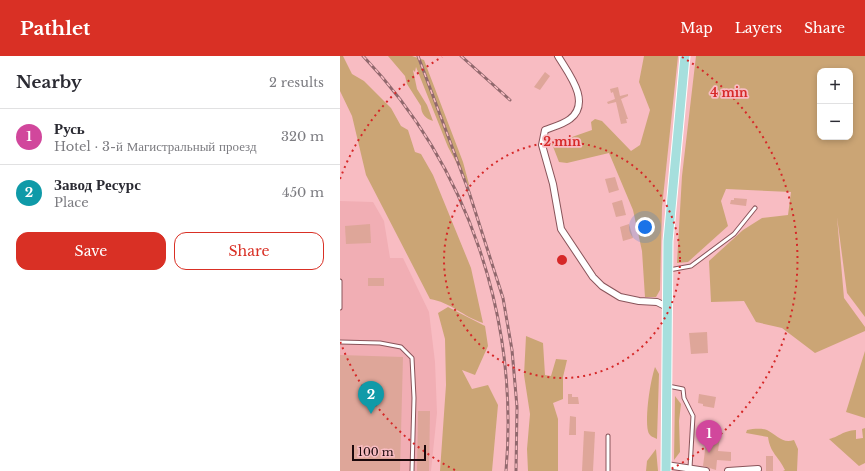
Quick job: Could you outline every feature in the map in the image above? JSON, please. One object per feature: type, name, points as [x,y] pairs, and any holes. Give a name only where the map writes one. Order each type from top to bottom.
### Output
[{"type":"main road","points":[[666,468],[668,270],[672,184],[685,56]]},
{"type":"street","points":[[558,56],[573,80],[579,96],[578,110],[570,119],[545,130],[542,145],[553,184],[561,229],[593,277],[602,286],[620,297],[639,301],[657,302],[667,307]]},
{"type":"street","points":[[666,468],[706,471]]},
{"type":"street","points":[[728,471],[758,468]]},
{"type":"lane","points":[[668,270],[691,266],[734,234],[754,208]]},
{"type":"lane","points":[[340,281],[340,308]]},
{"type":"lane","points":[[340,342],[380,343],[402,347],[412,358],[414,398],[412,471]]},
{"type":"lane","points":[[666,386],[683,389],[684,398],[693,416],[690,470]]},
{"type":"lane","points":[[608,436],[608,471]]},
{"type":"shaded area","points":[[340,56],[343,56],[352,74],[364,81],[391,108],[401,126],[408,130],[415,152],[421,154],[433,175],[471,268],[483,323],[451,306],[430,299],[366,175],[352,116],[340,91]]},
{"type":"shaded area","points":[[388,56],[412,56],[424,60],[463,162],[470,188],[448,147],[416,67],[415,72],[413,70],[417,89],[427,105],[433,121],[428,119],[423,114],[421,106],[407,84],[405,76]]},
{"type":"shaded area","points":[[644,56],[678,56],[662,207],[660,290],[656,297],[645,297],[642,251],[633,210],[609,153],[567,163],[559,162],[552,144],[592,130],[591,122],[595,119],[602,121],[631,151],[640,145],[650,110],[639,82]]},
{"type":"shaded area","points":[[696,56],[865,56],[865,317],[847,293],[837,217],[844,298],[865,327],[865,331],[815,353],[782,328],[756,322],[744,301],[711,302],[709,261],[743,230],[762,218],[788,215],[791,192],[726,189],[721,201],[728,226],[688,262],[677,263],[682,176]]},
{"type":"shaded area","points":[[340,201],[373,202],[384,221],[390,258],[403,258],[429,312],[435,362],[437,413],[431,471],[340,471]]},
{"type":"shaded area","points":[[448,307],[485,326],[488,346],[475,375],[462,370],[472,389],[488,385],[498,405],[492,471],[440,471],[446,385],[445,339],[438,313]]},
{"type":"shaded area","points":[[526,336],[543,343],[545,375],[551,376],[556,359],[567,360],[563,377],[563,399],[553,403],[558,419],[558,471],[528,471],[527,449],[530,414],[524,375]]},
{"type":"shaded area","points":[[865,351],[865,418],[846,412]]},
{"type":"shaded area","points":[[655,367],[659,374],[657,439],[649,434],[647,425],[648,399]]},
{"type":"shaded area","points":[[675,396],[681,404],[679,421],[680,452],[674,460]]},
{"type":"shaded area","points":[[865,428],[865,463],[859,466],[829,439],[848,431],[856,430],[856,439],[863,438],[862,429]]},
{"type":"shaded area","points":[[765,429],[783,440],[794,440],[798,449],[797,471],[783,471],[785,470],[773,451],[768,437],[746,433],[747,430]]},
{"type":"shaded area","points":[[656,449],[658,471],[646,471],[647,461]]},
{"type":"building","points":[[545,72],[550,76],[540,90],[534,87]]},
{"type":"building","points":[[618,87],[620,96],[628,94],[628,96],[621,99],[628,119],[626,119],[627,123],[621,124],[616,102],[608,104],[607,102],[615,99],[613,92],[611,93],[610,89]]},
{"type":"building","points":[[615,177],[619,190],[609,193],[605,179]]},
{"type":"building","points":[[734,198],[747,199],[746,206],[730,204],[731,200],[734,200]]},
{"type":"building","points":[[622,200],[626,215],[616,217],[612,203]]},
{"type":"building","points":[[370,224],[371,243],[346,244],[345,226]]},
{"type":"building","points":[[629,224],[633,238],[623,241],[620,227]]},
{"type":"building","points":[[368,278],[384,278],[384,286],[368,286]]},
{"type":"building","points":[[707,332],[708,353],[691,354],[689,333]]},
{"type":"building","points":[[340,355],[403,357],[400,471],[340,471]]},
{"type":"building","points":[[568,394],[572,394],[572,397],[578,397],[579,404],[568,404]]},
{"type":"building","points":[[699,394],[716,397],[714,408],[703,406],[703,404],[698,403]]},
{"type":"building","points":[[418,411],[430,411],[429,471],[417,471]]},
{"type":"building","points":[[570,416],[576,417],[576,435],[569,435]]},
{"type":"building","points":[[584,431],[595,432],[593,471],[582,471]]},
{"type":"building","points":[[707,435],[720,437],[718,451],[731,452],[731,461],[717,460],[716,470],[703,466]]},
{"type":"building","points":[[766,456],[773,456],[773,471],[766,471]]},
{"type":"railway","points":[[363,56],[400,99],[432,146],[458,196],[479,248],[494,302],[504,358],[508,414],[506,471]]},
{"type":"railway","points":[[418,56],[469,192],[503,298],[512,350],[517,407],[516,471]]},
{"type":"railway","points":[[461,56],[510,100]]},
{"type":"place","name":"Завод Ресурс","points":[[371,414]]},
{"type":"place","name":"Русь","points":[[709,453]]}]
